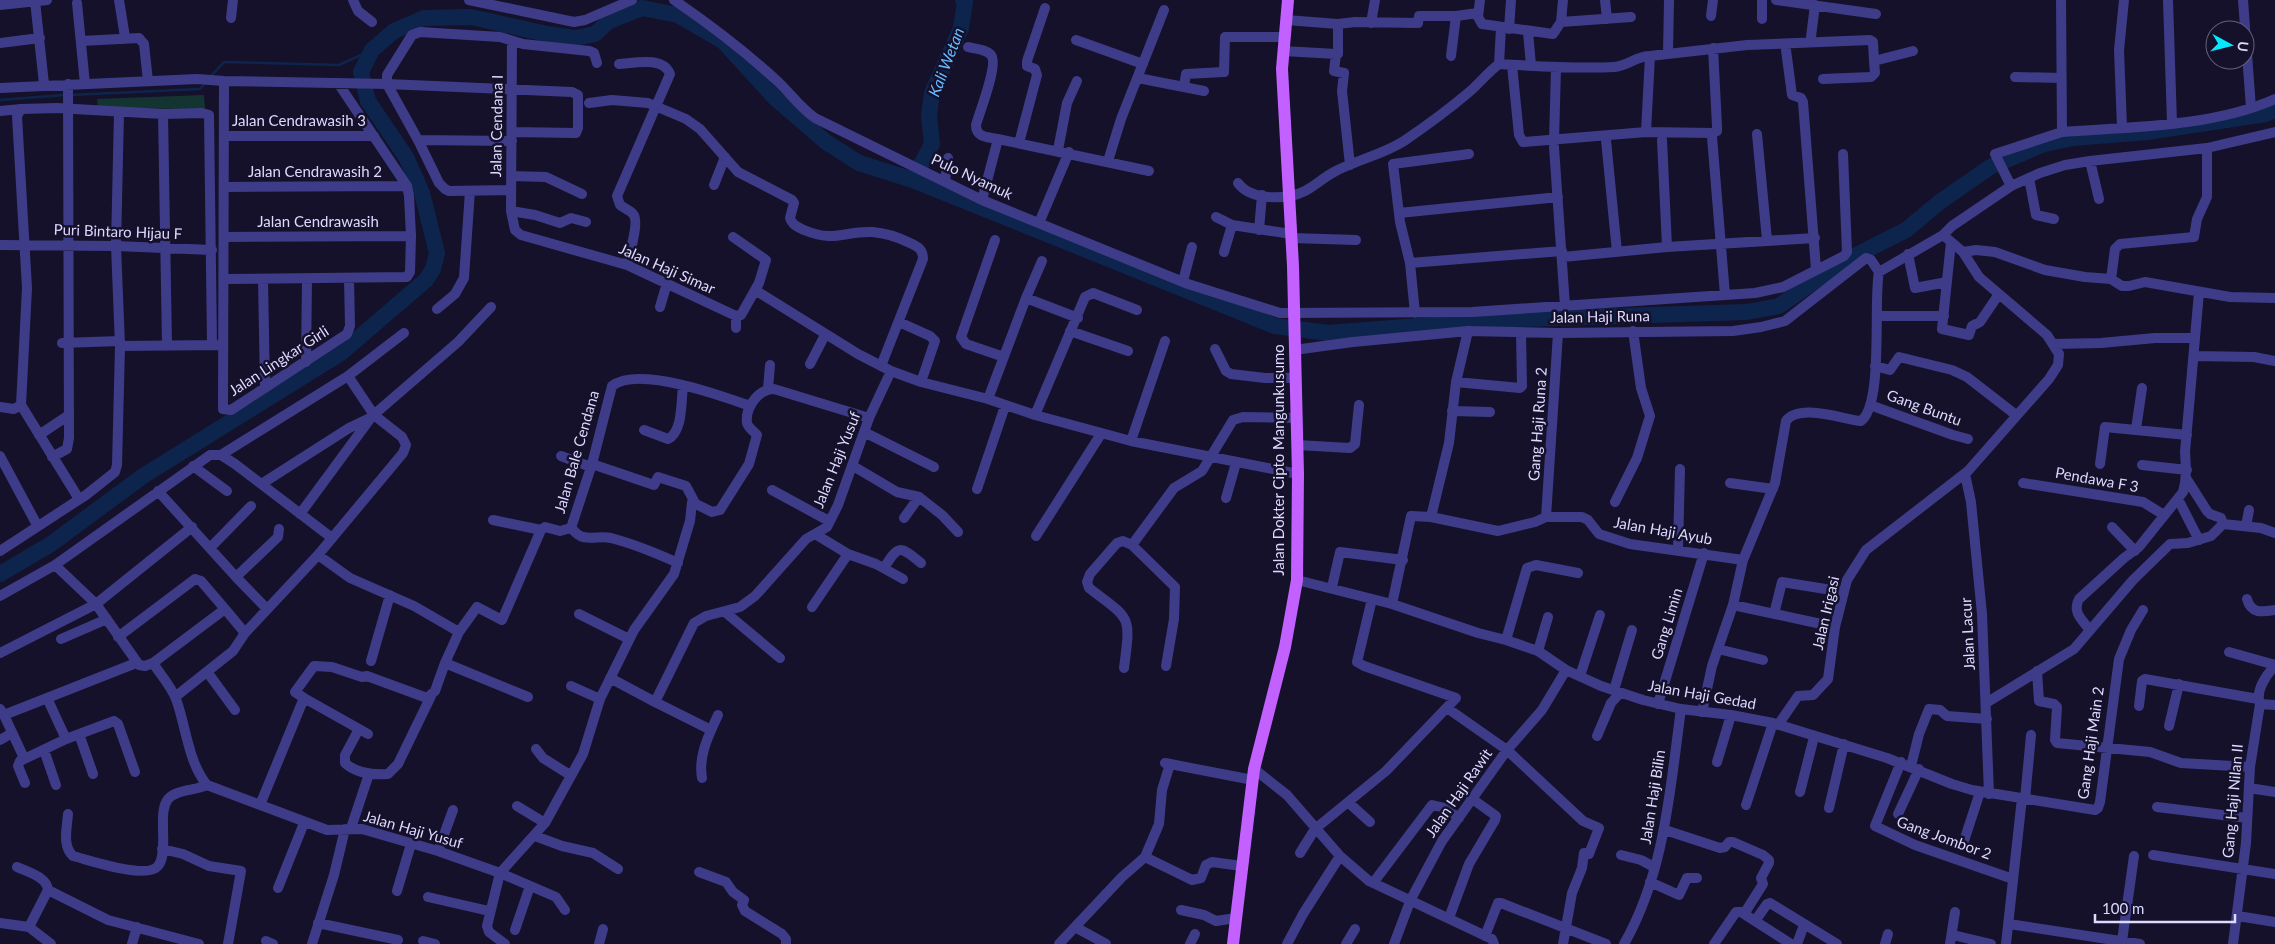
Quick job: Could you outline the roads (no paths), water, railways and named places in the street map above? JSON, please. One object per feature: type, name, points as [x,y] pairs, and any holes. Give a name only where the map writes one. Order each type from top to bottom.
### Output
[{"type":"main road","name":"Jalan Dokter Cipto Mangunkusumo","points":[[1233,944],[1254,774],[1285,647],[1297,580],[1298,474],[1292,236],[1282,87],[1288,0]]},
{"type":"street","points":[[0,5],[47,0]]},
{"type":"street","points":[[119,0],[125,37]]},
{"type":"street","points":[[231,18],[233,0]]},
{"type":"street","points":[[353,0],[358,11],[372,22]]},
{"type":"street","points":[[469,0],[574,22],[585,20],[632,0]]},
{"type":"street","name":"Pulo Nyamuk","points":[[674,0],[711,26],[775,78],[807,112],[910,165],[982,200],[1183,281],[1294,318],[1565,306],[1725,296],[1774,290],[1844,256],[1847,252],[1843,154]]},
{"type":"street","points":[[1371,23],[1375,0]]},
{"type":"street","points":[[1480,0],[1478,13],[1482,24],[1528,32],[1555,33],[1561,22],[1563,0]]},
{"type":"street","points":[[1238,183],[1245,191],[1262,196],[1289,197],[1306,191],[1320,179],[1404,141],[1466,95],[1499,64],[1511,0]]},
{"type":"street","points":[[1605,0],[1607,20]]},
{"type":"street","points":[[1668,54],[1669,0]]},
{"type":"street","points":[[1711,16],[1713,0]]},
{"type":"street","points":[[1762,0],[1762,19]]},
{"type":"street","points":[[1776,0],[1876,14]]},
{"type":"street","points":[[2061,0],[2062,132]]},
{"type":"street","points":[[2122,128],[2119,50],[2124,0]]},
{"type":"street","points":[[2168,0],[2172,123]]},
{"type":"street","points":[[2243,0],[2251,108]]},
{"type":"street","points":[[35,1],[44,84]]},
{"type":"street","points":[[77,3],[85,84]]},
{"type":"street","points":[[1812,37],[1815,5]]},
{"type":"street","points":[[1019,144],[1037,76],[1035,69],[1027,66],[1027,62],[1045,8]]},
{"type":"street","points":[[1108,161],[1121,119],[1164,10]]},
{"type":"street","points":[[1286,20],[1338,24],[1418,23],[1419,16],[1456,16],[1478,13]]},
{"type":"street","points":[[1451,56],[1456,16]]},
{"type":"street","points":[[1561,22],[1631,17]]},
{"type":"street","points":[[1338,24],[1338,54],[1336,54],[1334,71],[1344,73],[1342,91],[1350,165]]},
{"type":"street","points":[[382,84],[412,35],[417,32],[447,32],[500,37],[512,42],[550,48],[589,50],[594,53],[597,63]]},
{"type":"street","points":[[1528,32],[1531,65]]},
{"type":"street","points":[[81,41],[125,37],[139,38],[142,40],[148,81]]},
{"type":"street","points":[[1184,86],[1186,74],[1224,72],[1225,37],[1284,37]]},
{"type":"street","points":[[0,43],[40,38]]},
{"type":"street","points":[[1076,40],[1143,64]]},
{"type":"street","points":[[1499,64],[1556,68],[1615,67],[1627,65],[1635,58],[1712,48],[1870,40],[1873,42],[1875,73],[1871,77],[1823,79]]},
{"type":"street","name":"Jalan Cendana I","points":[[511,211],[512,42]]},
{"type":"street","points":[[968,47],[988,53],[993,58],[992,73],[976,130],[980,135],[1019,144],[1069,152],[1149,171]]},
{"type":"street","points":[[1512,65],[1521,140],[1554,144],[1606,134],[1646,132],[1698,133],[1717,131],[1712,48]]},
{"type":"street","points":[[1786,50],[1792,94],[1801,98],[1803,102],[1816,269]]},
{"type":"street","points":[[1283,51],[1336,54]]},
{"type":"street","points":[[1874,61],[1912,51]]},
{"type":"street","points":[[1646,132],[1650,56]]},
{"type":"street","points":[[618,64],[651,62],[662,65],[670,71],[670,78],[617,196],[620,205],[633,214],[636,219],[627,265]]},
{"type":"street","points":[[1556,68],[1554,144],[1565,306]]},
{"type":"street","points":[[2015,77],[2061,78]]},
{"type":"street","points":[[0,88],[44,84],[68,86],[197,78],[219,81],[350,83],[575,92],[579,98],[578,128],[573,134],[418,140]]},
{"type":"street","points":[[1138,78],[1204,91]]},
{"type":"street","points":[[66,342],[223,346],[224,136],[219,81]]},
{"type":"street","points":[[1058,150],[1067,102],[1077,81]]},
{"type":"street","points":[[224,279],[404,278],[410,272],[411,236],[407,186],[338,83]]},
{"type":"street","points":[[382,84],[418,140],[439,183],[449,191],[511,190]]},
{"type":"street","points":[[52,457],[67,449],[69,415],[66,342],[70,245],[68,86]]},
{"type":"street","points":[[589,103],[612,100],[638,101],[658,106],[693,123],[738,172],[792,200],[794,203],[790,218],[795,226],[828,237],[869,232],[881,233],[896,236],[918,247],[923,254],[923,259],[899,322],[886,368]]},
{"type":"street","points":[[2011,186],[1995,154],[2062,132],[2172,123],[2208,118],[2274,104]]},
{"type":"street","points":[[0,111],[69,106],[118,112],[208,114],[210,117],[212,345]]},
{"type":"street","points":[[25,108],[16,116],[27,288],[21,404],[79,499]]},
{"type":"street","points":[[0,551],[79,499],[114,472],[117,465],[120,343],[116,246],[118,112]]},
{"type":"street","points":[[163,114],[166,345]]},
{"type":"street","points":[[1999,294],[1980,322],[1972,326],[1969,335],[1942,329],[1947,282],[1947,238],[1952,226],[2011,186],[2065,165],[2207,148],[2275,132]]},
{"type":"street","points":[[1757,134],[1767,240]]},
{"type":"street","name":"Jalan Cendrawasih 3","points":[[224,136],[374,136]]},
{"type":"street","points":[[1712,137],[1725,296]]},
{"type":"street","points":[[982,200],[998,139]]},
{"type":"street","points":[[1606,140],[1617,252]]},
{"type":"street","points":[[1662,140],[1667,247]]},
{"type":"street","points":[[2111,279],[2115,249],[2120,244],[2194,237],[2197,219],[2207,196],[2207,148]]},
{"type":"street","points":[[1040,223],[1069,152]]},
{"type":"street","points":[[1415,313],[1410,263],[1399,213],[1394,178],[1394,163],[1469,154]]},
{"type":"street","points":[[714,184],[725,157]]},
{"type":"street","points":[[944,181],[948,158]]},
{"type":"street","points":[[2090,161],[2099,198]]},
{"type":"street","points":[[511,176],[546,176],[582,194]]},
{"type":"street","points":[[2028,178],[2036,215],[2054,219]]},
{"type":"street","name":"Jalan Cendrawasih 2","points":[[224,187],[407,186]]},
{"type":"street","points":[[437,309],[455,294],[464,278],[470,191]]},
{"type":"street","points":[[1258,230],[1262,196]]},
{"type":"street","points":[[1399,213],[1558,197]]},
{"type":"street","points":[[511,211],[535,215],[560,223],[570,218],[586,222]]},
{"type":"street","name":"Jalan Haji Simar","points":[[511,211],[515,230],[524,237],[580,250],[627,265],[736,316]]},
{"type":"street","points":[[1216,217],[1232,225],[1292,236],[1356,240]]},
{"type":"street","points":[[1224,252],[1232,225]]},
{"type":"street","name":"Jalan Cendrawasih","points":[[224,237],[411,236]]},
{"type":"street","points":[[733,237],[766,260],[755,290],[740,315],[736,316],[736,328]]},
{"type":"street","points":[[1410,263],[1617,252],[1815,238]]},
{"type":"street","points":[[1947,238],[1963,252],[1980,277],[2039,327],[2053,344],[2101,343],[2162,337],[2195,338]]},
{"type":"street","points":[[1702,712],[1718,649],[1733,606],[1743,560],[1774,489],[1784,426],[1790,416],[1801,412],[1861,421],[1866,417],[1870,404],[1875,366],[1879,272],[1908,254],[1947,238]]},
{"type":"street","points":[[995,240],[961,337],[966,344],[1004,356]]},
{"type":"street","name":"Puri Bintaro Hijau F","points":[[0,245],[116,246],[212,250]]},
{"type":"street","points":[[1183,281],[1192,247]]},
{"type":"street","points":[[1963,252],[1976,250],[1995,252],[2044,270],[2111,279],[2122,286],[2145,282],[2230,297],[2275,298]]},
{"type":"street","points":[[1908,254],[1915,288],[1947,282]]},
{"type":"street","name":"Jalan Haji Runa","points":[[1294,344],[1468,331],[1558,333],[1733,331],[1785,321],[1866,258],[1871,260],[1879,272]]},
{"type":"street","points":[[988,399],[1042,261]]},
{"type":"street","points":[[263,279],[265,388]]},
{"type":"street","points":[[306,362],[307,279]]},
{"type":"street","name":"Jalan Lingkar Girli","points":[[223,346],[222,406],[224,409],[231,410],[306,362],[349,330],[349,279]]},
{"type":"street","points":[[660,307],[667,283]]},
{"type":"street","points":[[755,290],[825,335],[886,368],[921,382],[988,399],[1004,408],[1101,434],[1210,458],[1298,474]]},
{"type":"street","points":[[1035,415],[1070,331],[1078,318],[1085,297],[1090,292],[1137,310]]},
{"type":"street","points":[[2090,630],[2077,614],[2076,605],[2079,599],[2124,558],[2135,551],[2183,492],[2187,474],[2185,452],[2195,356],[2199,292]]},
{"type":"street","points":[[1026,298],[1078,318]]},
{"type":"street","points":[[300,514],[372,417],[458,342],[491,307]]},
{"type":"street","points":[[1878,316],[1944,316]]},
{"type":"street","points":[[899,322],[930,336],[935,341],[921,382]]},
{"type":"street","points":[[1070,331],[1128,351]]},
{"type":"street","points":[[1431,517],[1449,443],[1456,382],[1468,331]]},
{"type":"street","points":[[1615,502],[1637,458],[1650,416],[1641,388],[1633,331]]},
{"type":"street","points":[[0,596],[54,565],[208,455],[221,455],[348,376],[404,333]]},
{"type":"street","points":[[1456,382],[1521,387],[1521,333]]},
{"type":"street","name":"Gang Haji Runa 2","points":[[1546,516],[1558,333]]},
{"type":"street","points":[[810,364],[825,335]]},
{"type":"street","points":[[1131,441],[1165,341]]},
{"type":"street","name":"Jalan Irigasi","points":[[1746,805],[1775,724],[1798,696],[1815,694],[1828,679],[1835,627],[1844,592],[1853,568],[1866,550],[1965,474],[2016,414],[2049,379],[2058,365],[2059,354],[2053,344]]},
{"type":"street","points":[[1215,349],[1226,371],[1231,374],[1265,378],[1295,378]]},
{"type":"street","points":[[2195,356],[2254,357],[2275,361]]},
{"type":"street","points":[[1875,366],[1890,370],[1899,357],[1952,370],[1982,386],[2016,414]]},
{"type":"street","points":[[768,389],[770,365]]},
{"type":"street","name":"Jalan Haji Yusuf","points":[[655,702],[694,624],[706,616],[740,608],[756,596],[800,544],[822,531],[829,521],[838,505],[853,466],[886,368]]},
{"type":"street","points":[[178,694],[208,673],[233,651],[245,633],[318,555],[403,454],[405,448],[402,437],[372,417],[348,376]]},
{"type":"street","name":"Jalan Bale Cendana","points":[[570,529],[592,465],[612,386],[621,381],[651,380],[710,392],[750,406]]},
{"type":"street","points":[[644,430],[668,439],[673,436],[678,428],[684,386]]},
{"type":"street","points":[[2136,429],[2142,388]]},
{"type":"street","points":[[561,456],[654,485],[658,477],[686,486],[691,492],[694,502],[712,512],[720,510],[749,464],[757,435],[747,423],[750,406],[758,395],[768,389],[869,418]]},
{"type":"street","points":[[0,407],[14,409],[21,404]]},
{"type":"street","name":"Gang Buntu","points":[[1870,404],[1968,439]]},
{"type":"street","points":[[1297,445],[1350,448],[1355,444],[1359,405]]},
{"type":"street","points":[[978,489],[1004,408]]},
{"type":"street","points":[[1452,411],[1490,412]]},
{"type":"street","points":[[39,435],[69,415]]},
{"type":"street","points":[[263,483],[349,428],[372,417]]},
{"type":"street","points":[[1132,545],[1174,488],[1202,471],[1230,424],[1236,418],[1296,418]]},
{"type":"street","points":[[2100,464],[2105,427],[2187,435]]},
{"type":"street","points":[[864,432],[934,467]]},
{"type":"street","points":[[1036,536],[1101,434]]},
{"type":"street","points":[[221,455],[263,483],[332,538]]},
{"type":"street","points":[[0,456],[37,525]]},
{"type":"street","points":[[1226,498],[1236,463]]},
{"type":"street","points":[[2142,465],[2187,474]]},
{"type":"street","points":[[193,466],[226,491]]},
{"type":"street","points":[[853,466],[897,492],[919,497],[942,515],[958,532]]},
{"type":"street","points":[[1678,549],[1680,469]]},
{"type":"street","name":"Jalan Lacur","points":[[1963,844],[1984,793],[1987,719],[1982,614],[1972,502],[1965,474]]},
{"type":"street","points":[[2187,474],[2207,511],[2221,518],[2223,524]]},
{"type":"street","points":[[1730,483],[1774,489]]},
{"type":"street","name":"Pendawa F 3","points":[[2023,483],[2142,502],[2164,515]]},
{"type":"street","points":[[772,490],[829,521]]},
{"type":"street","points":[[158,491],[267,609]]},
{"type":"street","points":[[904,518],[919,497]]},
{"type":"street","points":[[2178,498],[2199,540]]},
{"type":"street","points":[[505,944],[487,929],[489,911],[499,883],[500,873],[545,823],[589,740],[600,699],[629,639],[674,574],[690,521],[690,505],[694,502]]},
{"type":"street","points":[[210,548],[251,506]]},
{"type":"street","points":[[2246,526],[2249,510]]},
{"type":"street","name":"Jalan Haji Ayub","points":[[1392,604],[1403,560],[1410,516],[1431,517],[1498,530],[1512,529],[1546,516],[1586,518],[1602,536],[1630,544],[1678,549],[1743,560]]},
{"type":"street","points":[[493,520],[541,530]]},
{"type":"street","points":[[1986,703],[2074,648],[2165,546],[2199,540],[2215,533],[2219,526],[2223,524],[2246,526],[2275,533]]},
{"type":"street","points":[[0,653],[96,604],[192,527]]},
{"type":"street","points":[[431,696],[424,698],[367,676],[362,678],[332,667],[314,666],[295,692],[364,731],[345,755],[345,763],[349,767],[368,774],[382,774],[393,771],[442,676],[445,663],[459,632],[477,607],[502,620],[541,530],[545,527],[560,531],[570,529],[584,538],[610,538],[652,550],[678,563]]},
{"type":"street","points":[[2112,527],[2135,551]]},
{"type":"street","points":[[236,577],[278,538],[279,529]]},
{"type":"street","points":[[815,534],[848,554],[884,568],[903,579]]},
{"type":"street","points":[[1124,668],[1129,632],[1126,620],[1119,611],[1089,588],[1087,582],[1090,574],[1117,543],[1125,541],[1132,545],[1175,587],[1174,619],[1166,666]]},
{"type":"street","points":[[884,568],[895,551],[899,549],[903,549],[921,563]]},
{"type":"street","points":[[1332,587],[1340,552],[1403,560]]},
{"type":"street","points":[[812,607],[848,554]]},
{"type":"street","name":"Gang Limin","points":[[1658,704],[1704,554]]},
{"type":"street","points":[[318,555],[350,578],[414,606],[459,632]]},
{"type":"street","points":[[54,565],[96,604],[136,663],[145,666],[153,663],[225,609]]},
{"type":"street","points":[[1506,640],[1527,568],[1530,566],[1542,566],[1578,573]]},
{"type":"street","points":[[118,637],[195,580],[201,581],[245,633]]},
{"type":"street","name":"Jalan Haji Gedad","points":[[1297,580],[1332,587],[1392,604],[1538,651],[1566,670],[1617,692],[1681,709],[1731,715],[1775,724],[1910,766],[1952,784],[1984,793],[2023,798]]},
{"type":"street","points":[[1774,614],[1782,582],[1844,592]]},
{"type":"street","points":[[372,661],[390,595]]},
{"type":"street","points":[[1300,852],[1315,829],[1386,771],[1456,698],[1357,662],[1372,599]]},
{"type":"street","points":[[2247,599],[2249,607],[2256,612],[2275,610]]},
{"type":"street","points":[[1733,606],[1835,627]]},
{"type":"street","name":"Gang Haji Main 2","points":[[2023,798],[2097,810],[2121,650],[2143,610]]},
{"type":"street","points":[[725,612],[780,658]]},
{"type":"street","points":[[579,614],[629,639]]},
{"type":"street","points":[[1580,676],[1600,616]]},
{"type":"street","points":[[1538,651],[1548,617]]},
{"type":"street","points":[[61,639],[107,619]]},
{"type":"street","points":[[1597,736],[1617,692],[1632,630]]},
{"type":"street","points":[[1718,649],[1763,660]]},
{"type":"street","points":[[2229,652],[2275,665]]},
{"type":"street","points":[[24,758],[2,712],[47,698],[136,663]]},
{"type":"street","points":[[153,663],[178,694],[189,747],[205,783]]},
{"type":"street","points":[[445,663],[528,697]]},
{"type":"street","name":"Gang Haji Nilan II","points":[[2233,944],[2238,916],[2250,767],[2259,701],[2262,685],[2275,665]]},
{"type":"street","name":"Jalan Haji Rawit","points":[[1394,944],[1411,900],[1442,841],[1507,750],[1542,710],[1566,670]]},
{"type":"street","points":[[2037,671],[2039,701],[2054,704],[2057,707],[2055,740],[2057,743],[2150,752],[2180,762],[2250,767]]},
{"type":"street","points":[[208,673],[235,710]]},
{"type":"street","points":[[610,678],[711,730]]},
{"type":"street","points":[[2139,706],[2142,681],[2145,679],[2179,684],[2275,706]]},
{"type":"street","points":[[2168,726],[2179,684]]},
{"type":"street","points":[[571,686],[600,699]]},
{"type":"street","points":[[47,698],[66,738]]},
{"type":"street","points":[[260,805],[304,698]]},
{"type":"street","points":[[1447,708],[1507,750],[1583,821],[1599,828],[1590,854],[1584,853],[1582,868],[1572,893],[1563,944]]},
{"type":"street","name":"Jalan Haji Bilin","points":[[1624,944],[1633,928],[1650,882],[1665,830],[1681,709]]},
{"type":"street","points":[[1898,814],[1919,734],[1929,709],[1940,710],[1947,716],[1987,719]]},
{"type":"street","points":[[702,778],[701,761],[718,715]]},
{"type":"street","points":[[1717,762],[1731,715]]},
{"type":"street","points":[[25,783],[18,766],[24,758],[66,738],[111,721],[116,722],[135,772]]},
{"type":"street","points":[[0,740],[12,733]]},
{"type":"street","points":[[79,734],[93,774]]},
{"type":"street","points":[[2006,944],[2010,924],[2013,879],[2031,735]]},
{"type":"street","points":[[1800,792],[1814,737]]},
{"type":"street","points":[[1829,808],[1844,744]]},
{"type":"street","points":[[536,748],[543,758],[570,775]]},
{"type":"street","points":[[44,750],[56,785]]},
{"type":"street","points":[[1059,944],[1122,876],[1145,857],[1159,824],[1167,763],[1254,774],[1287,795],[1340,856],[1373,883],[1492,939],[1494,944]]},
{"type":"street","name":"Gang Jombor 2","points":[[1910,766],[1875,826],[1915,845],[2013,879]]},
{"type":"street","points":[[68,814],[66,840],[68,850],[73,856],[130,870],[153,870],[158,867],[162,849],[163,812],[168,800],[174,794],[205,783],[327,830],[348,828],[368,774]]},
{"type":"street","points":[[2249,788],[2275,792]]},
{"type":"street","points":[[1449,918],[1469,864],[1496,816],[1471,798]]},
{"type":"street","points":[[1349,803],[1370,822]]},
{"type":"street","points":[[1373,883],[1432,805],[1445,808],[1459,818]]},
{"type":"street","points":[[517,806],[545,823]]},
{"type":"street","points":[[2157,807],[2247,818]]},
{"type":"street","points":[[438,851],[453,810]]},
{"type":"street","points":[[278,888],[304,822]]},
{"type":"street","name":"Jalan Haji Yusuf","points":[[312,944],[348,828],[438,851],[500,873],[558,899],[565,910]]},
{"type":"street","points":[[1665,830],[1720,848],[1726,847],[1729,842],[1733,842],[1763,855],[1769,860],[1761,878],[1762,884],[1744,914]]},
{"type":"street","points":[[535,836],[562,846],[593,854],[618,869]]},
{"type":"street","points":[[398,891],[411,844]]},
{"type":"street","points":[[162,849],[182,854],[209,866],[240,871],[238,897],[228,944]]},
{"type":"street","points":[[1621,855],[1642,860],[1654,867]]},
{"type":"street","points":[[2153,855],[2275,874]]},
{"type":"street","points":[[1288,944],[1303,914],[1340,856]]},
{"type":"street","points":[[2122,940],[2134,856]]},
{"type":"street","points":[[1145,857],[1192,880],[1201,878],[1206,865],[1212,862],[1242,866]]},
{"type":"street","points":[[17,867],[43,880],[48,886],[48,890],[29,927]]},
{"type":"street","points":[[698,872],[726,882],[733,892],[744,900],[742,905],[744,911],[782,934],[786,939],[786,944]]},
{"type":"street","points":[[1650,882],[1679,895],[1687,878],[1697,878]]},
{"type":"street","points":[[515,930],[530,886]]},
{"type":"street","points":[[48,890],[108,920],[200,944]]},
{"type":"street","points":[[428,897],[489,911]]},
{"type":"street","points":[[1485,936],[1498,903],[1606,944]]},
{"type":"street","points":[[1755,921],[1770,903],[1836,944]]},
{"type":"street","points":[[1181,910],[1204,915],[1216,921],[1236,918]]},
{"type":"street","points":[[1714,944],[1736,912],[1744,914],[1791,944]]},
{"type":"street","points":[[1955,912],[1952,940],[1992,944]]},
{"type":"street","points":[[2238,916],[2275,922]]},
{"type":"street","points":[[0,923],[29,927],[51,944]]},
{"type":"street","points":[[318,923],[398,940]]},
{"type":"street","points":[[2010,924],[2098,940],[2122,940],[2140,944]]},
{"type":"street","points":[[1798,944],[1804,925]]},
{"type":"street","points":[[132,944],[136,927]]},
{"type":"street","points":[[1074,927],[1106,944]]},
{"type":"street","points":[[599,944],[604,928]]},
{"type":"street","points":[[1346,944],[1354,929]]},
{"type":"street","points":[[1190,944],[1195,934]]},
{"type":"street","points":[[423,940],[435,944]]},
{"type":"waterway","name":"Kali Wetan","points":[[913,180],[932,144],[929,116],[932,93],[961,28],[965,2],[963,0]]},
{"type":"waterway","points":[[0,574],[51,544],[143,476],[341,353],[426,280],[433,269],[437,253],[422,193],[406,157],[368,101],[361,72],[372,50],[394,31],[424,18],[471,17],[547,34],[575,38],[595,34],[609,21],[642,8],[678,15],[723,41],[775,98],[826,142],[859,163],[913,180],[1275,326],[1328,333],[1495,320],[1747,312],[1779,306],[1841,263],[1906,230],[1941,201],[1990,167],[2044,144],[2073,138],[2147,132],[2266,114],[2275,109]]},
{"type":"waterway","points":[[211,76],[224,62],[339,65],[372,50]]},
{"type":"waterway","points":[[70,95],[200,89],[206,82]]},
{"type":"waterway","points":[[0,100],[64,95]]}]
